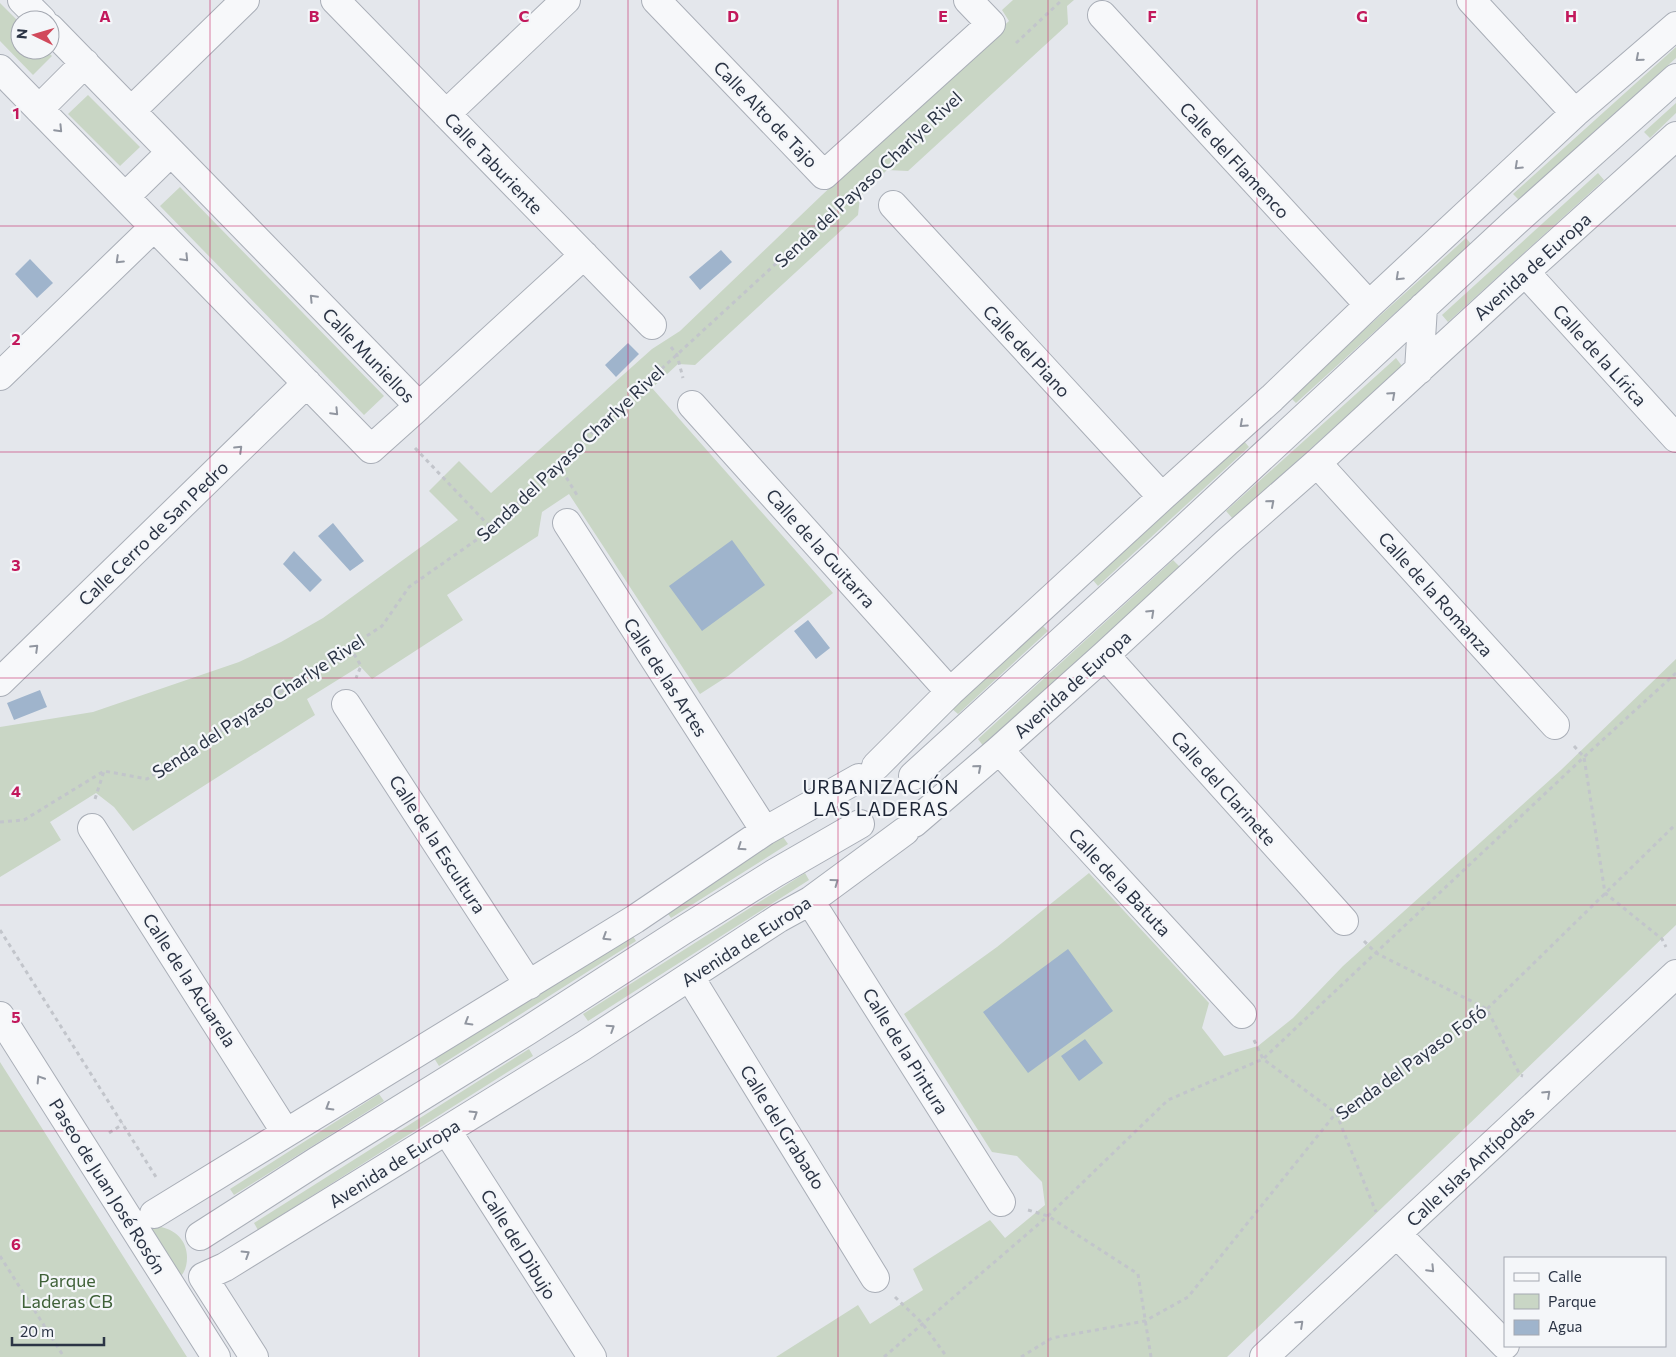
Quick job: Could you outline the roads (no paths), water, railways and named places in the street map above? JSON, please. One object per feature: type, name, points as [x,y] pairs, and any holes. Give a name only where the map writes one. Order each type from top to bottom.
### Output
[{"type":"street","points":[[22,0],[32,10]]},
{"type":"street","points":[[131,111],[244,0]]},
{"type":"street","name":"Calle Taburiente","points":[[335,0],[652,325]]},
{"type":"street","points":[[446,114],[566,0]]},
{"type":"street","name":"Calle Alto de Tajo","points":[[656,0],[824,174],[991,24],[968,0]]},
{"type":"street","points":[[1471,0],[1574,113]]},
{"type":"street","name":"Calle del Flamenco","points":[[1102,15],[1369,305]]},
{"type":"street","points":[[142,1217],[286,1133],[635,919],[765,831],[868,772],[886,764],[904,769],[913,776],[920,787],[922,802],[920,812],[910,826],[896,835],[886,836],[876,834],[860,824],[851,805],[854,786],[868,772],[950,692],[1272,398],[1574,113],[1676,26]]},
{"type":"street","name":"Calle Muniellos","points":[[0,69],[371,449],[418,406],[60,38]]},
{"type":"street","points":[[39,109],[85,63]]},
{"type":"street","points":[[913,776],[1101,606],[1515,222],[1676,78]]},
{"type":"street","name":"Avenida de Europa","points":[[179,1299],[196,1287],[203,1278],[224,1268],[447,1131],[583,1046],[779,918],[810,901],[910,826],[999,750],[1105,655],[1227,542],[1317,463],[1676,136]]},
{"type":"street","points":[[125,198],[171,152]]},
{"type":"street","points":[[1594,152],[1646,163]]},
{"type":"street","name":"Calle del Piano","points":[[893,205],[1162,497]]},
{"type":"street","points":[[1462,219],[1515,222]]},
{"type":"street","points":[[0,375],[154,227]]},
{"type":"street","points":[[418,406],[584,255]]},
{"type":"street","name":"Calle de la Lírica","points":[[1525,272],[1676,438]]},
{"type":"street","points":[[1419,370],[1423,307]]},
{"type":"street","name":"Calle Cerro de San Pedro","points":[[0,682],[307,383]]},
{"type":"street","points":[[1263,455],[1272,398]]},
{"type":"street","name":"Calle de la Guitarra","points":[[692,405],[950,692]]},
{"type":"street","name":"Calle de la Romanza","points":[[1317,463],[1555,725]]},
{"type":"street","name":"Calle de las Artes","points":[[567,523],[765,831]]},
{"type":"street","points":[[1168,544],[1227,542]]},
{"type":"street","points":[[1040,608],[1101,606]]},
{"type":"street","name":"Calle del Clarinete","points":[[1105,655],[1344,921]]},
{"type":"street","name":"Calle de la Escultura","points":[[346,704],[529,984]]},
{"type":"street","name":"Calle de la Batuta","points":[[999,750],[1242,1014]]},
{"type":"street","points":[[200,1236],[527,1031],[682,931],[775,873],[860,824]]},
{"type":"street","name":"Calle de la Acuarela","points":[[92,828],[286,1133]]},
{"type":"street","name":"Calle de la Pintura","points":[[810,901],[1001,1202]]},
{"type":"street","points":[[635,919],[682,931]]},
{"type":"street","name":"Calle Islas Antípodas","points":[[1264,1357],[1558,1084],[1672,964]]},
{"type":"street","name":"Calle del Grabado","points":[[693,975],[696,987],[875,1278]]},
{"type":"street","name":"Paseo de Juan José Rosón","points":[[0,1016],[142,1217],[179,1299],[216,1357]]},
{"type":"street","points":[[527,1031],[583,1046]]},
{"type":"street","points":[[407,1105],[408,1058]]},
{"type":"street","name":"Calle del Dibujo","points":[[447,1131],[592,1357]]},
{"type":"street","points":[[142,1217],[180,1218],[196,1229],[204,1242],[206,1261],[203,1278],[254,1357]]},
{"type":"street","points":[[1397,1234],[1504,1344]]},
{"type":"street","points":[[1507,1347],[1516,1357]]},
{"type":"water","points":[[721,250],[732,262],[700,290],[689,277]]},
{"type":"water","points":[[30,259],[53,283],[37,298],[15,274]]},
{"type":"water","points":[[628,343],[639,354],[616,377],[605,365]]},
{"type":"water","points":[[333,523],[364,561],[350,571],[318,536]]},
{"type":"water","points":[[732,540],[765,585],[702,631],[669,586]]},
{"type":"water","points":[[294,551],[322,580],[310,592],[283,564]]},
{"type":"water","points":[[808,620],[830,648],[816,659],[794,631]]},
{"type":"water","points":[[40,690],[47,707],[14,720],[7,703]]},
{"type":"water","points":[[1068,949],[1113,1011],[1028,1073],[983,1012]]},
{"type":"water","points":[[1085,1039],[1103,1063],[1079,1081],[1061,1056]]},
{"type":"district","name":"URBANIZACIÓN LAS LADERAS","points":[[881,797]]},
{"type":"park label","name":"Parque Laderas CB","points":[[67,1290]]}]
